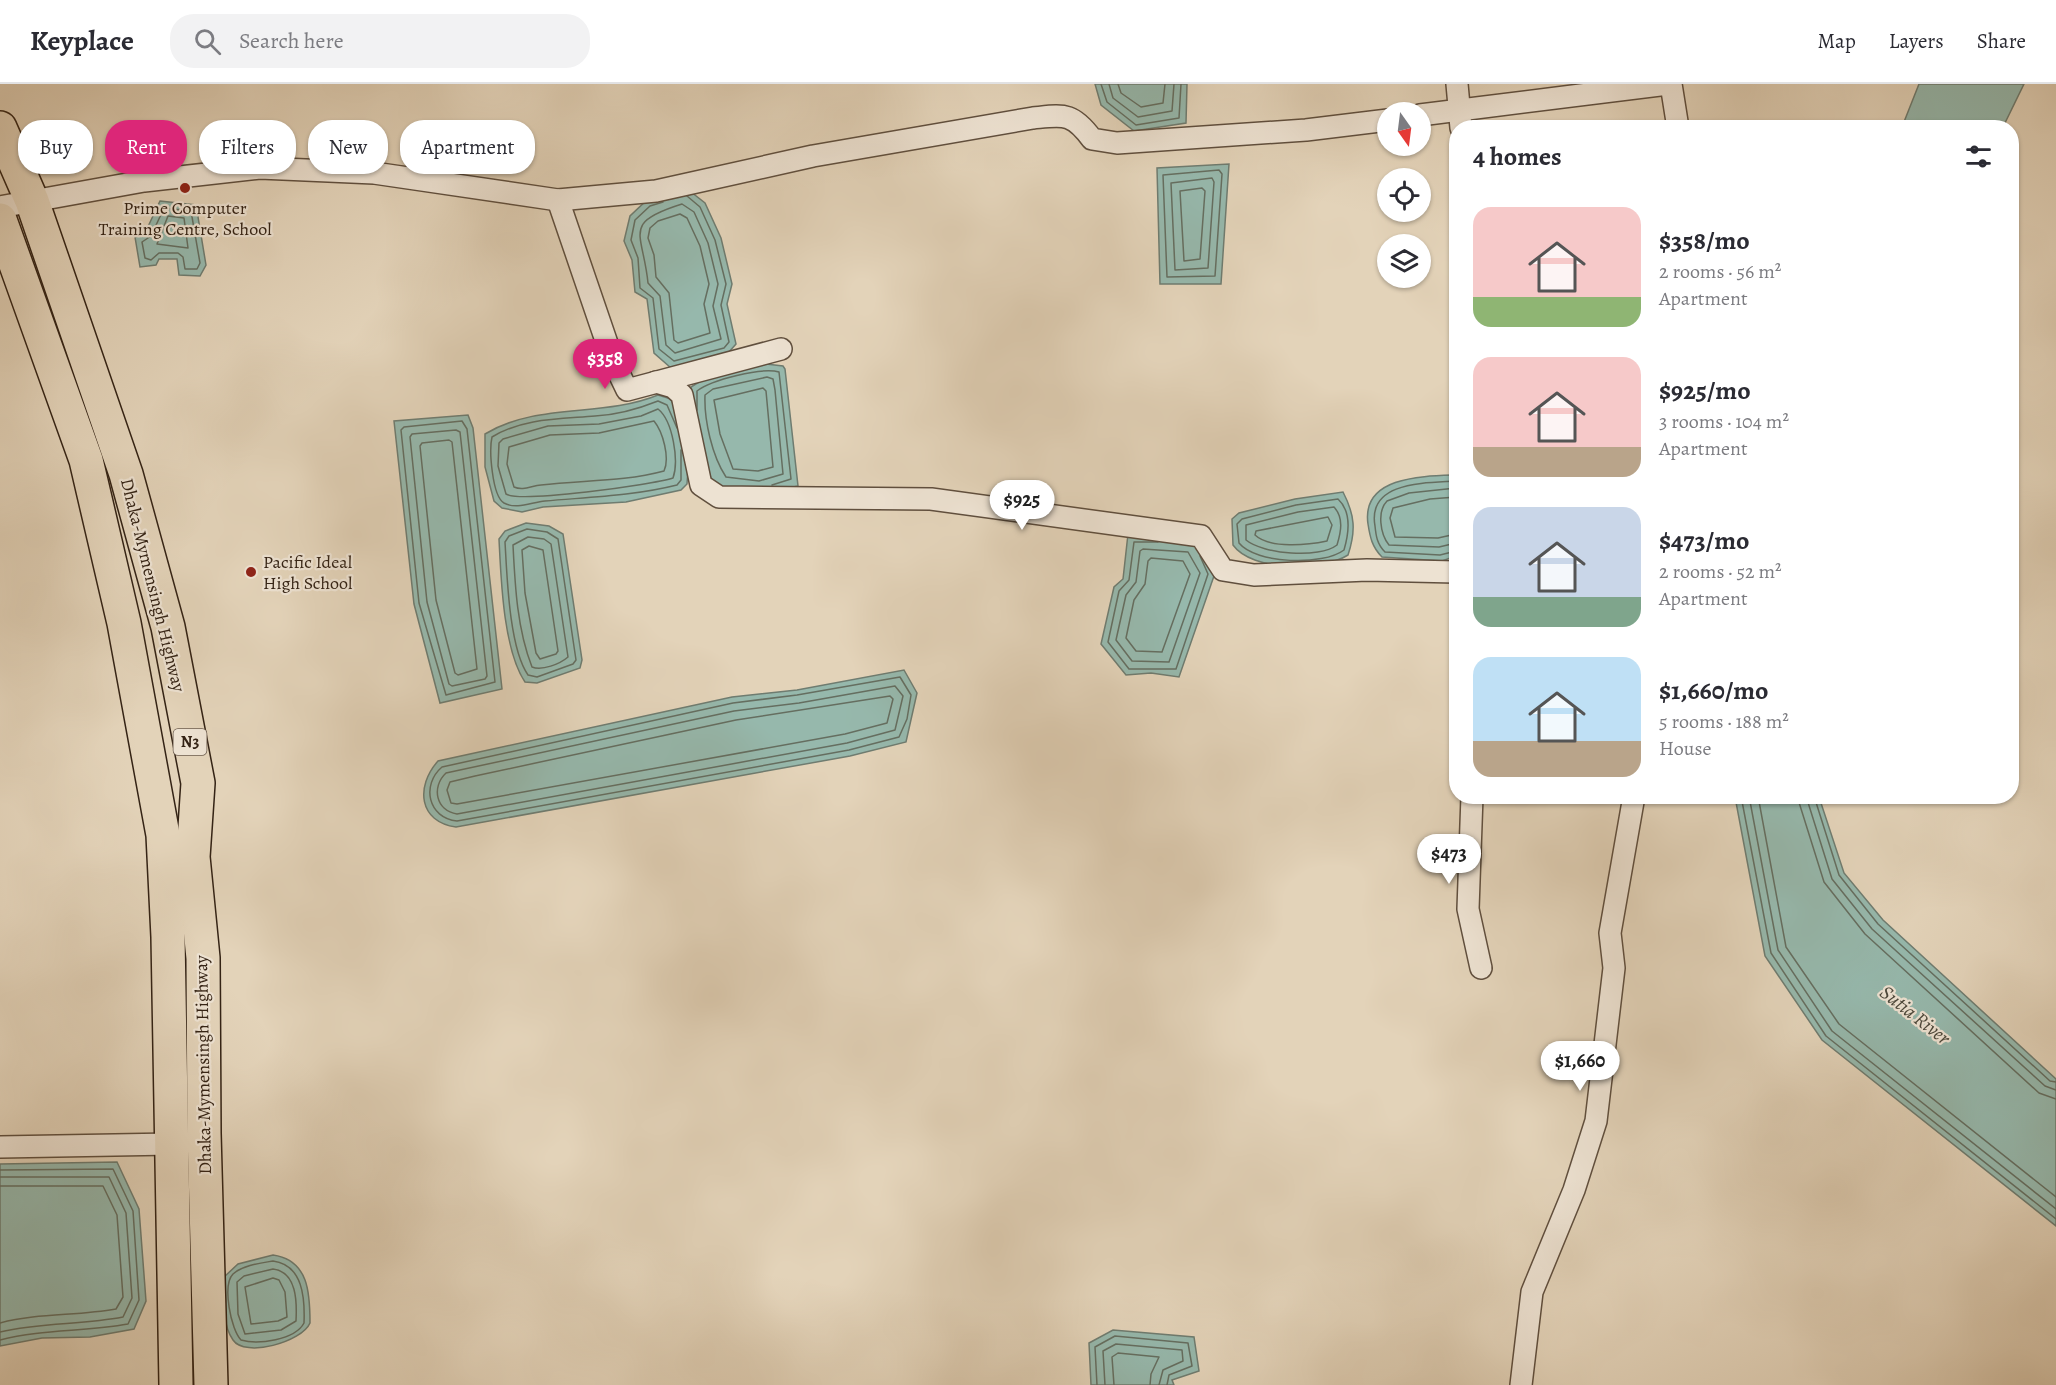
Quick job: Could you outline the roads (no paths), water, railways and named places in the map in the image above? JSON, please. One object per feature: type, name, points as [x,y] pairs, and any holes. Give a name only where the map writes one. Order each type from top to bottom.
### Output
[{"type":"highway","name":"Dhaka-Mymensingh Highway","points":[[0,128],[32,201],[126,474],[168,627],[198,783],[193,856],[202,958],[211,1385]]},
{"type":"highway","name":"Dhaka-Mymensingh Highway","points":[[0,220],[86,460],[124,623],[163,835],[176,1385]]},
{"type":"street","points":[[1457,84],[1461,119]]},
{"type":"street","points":[[1431,116],[1461,119],[1669,84],[1676,120]]},
{"type":"street","points":[[0,207],[144,181],[260,168],[374,173],[558,200],[656,191],[813,156],[1033,118],[1066,115],[1080,123],[1092,139],[1117,143],[1306,130],[1377,121]]},
{"type":"street","points":[[558,200],[613,361],[627,390],[781,349]]},
{"type":"street","points":[[656,382],[673,387],[682,395],[701,485],[718,497],[931,499],[1201,536],[1223,570],[1254,574],[1367,570],[1449,572]]},
{"type":"street","points":[[1472,804],[1468,909],[1481,968]]},
{"type":"street","points":[[1521,1385],[1532,1292],[1574,1190],[1596,1120],[1614,968],[1610,933],[1633,804]]},
{"type":"street","points":[[0,1146],[172,1144]]},
{"type":"water","points":[[1095,84],[1187,84],[1186,123],[1134,131],[1101,105]]},
{"type":"water","points":[[1919,84],[2024,84],[2006,120],[1905,120]]},
{"type":"water","points":[[1229,164],[1221,284],[1160,284],[1157,168]]},
{"type":"water","points":[[686,188],[705,203],[721,238],[732,284],[727,304],[736,344],[728,353],[671,368],[654,353],[647,299],[635,292],[632,260],[624,241],[630,216],[647,200]]},
{"type":"water","points":[[160,201],[196,205],[206,265],[200,276],[179,275],[177,259],[159,259],[156,265],[140,267],[135,237],[145,233]]},
{"type":"water","points":[[766,364],[783,366],[785,369],[798,486],[760,494],[714,489],[692,414],[691,387],[707,377]]},
{"type":"water","points":[[658,395],[671,399],[685,440],[687,484],[681,490],[626,502],[543,507],[522,512],[502,508],[494,501],[485,467],[485,434],[505,424],[527,418],[615,406]]},
{"type":"water","points":[[468,415],[473,428],[502,689],[440,703],[414,604],[394,421]]},
{"type":"water","points":[[1449,475],[1449,558],[1442,561],[1382,557],[1372,542],[1368,524],[1368,508],[1374,496],[1397,482],[1428,476]]},
{"type":"water","points":[[1343,492],[1353,523],[1348,555],[1322,564],[1288,566],[1255,560],[1242,554],[1233,545],[1232,519],[1239,513],[1295,499]]},
{"type":"water","points":[[526,523],[549,526],[563,534],[582,660],[580,668],[537,683],[525,682],[512,651],[504,613],[501,573],[499,539],[505,531]]},
{"type":"water","points":[[1128,534],[1198,539],[1215,573],[1179,677],[1151,673],[1126,675],[1101,644],[1114,587],[1123,579]]},
{"type":"water","points":[[904,670],[917,693],[906,742],[850,756],[456,827],[434,818],[424,802],[426,782],[438,761],[732,697],[797,690]]},
{"type":"water","name":"Sutia River","points":[[1736,804],[1821,804],[1844,873],[1883,920],[2056,1079],[2056,1226],[1822,1040],[1765,956]]},
{"type":"water","points":[[117,1162],[139,1209],[146,1301],[134,1329],[90,1337],[42,1338],[0,1346],[0,1164]]},
{"type":"water","points":[[273,1255],[285,1258],[301,1271],[308,1290],[310,1323],[296,1336],[273,1345],[249,1348],[239,1345],[233,1340],[227,1326],[224,1309],[224,1277],[238,1264]]},
{"type":"water","points":[[1113,1330],[1194,1337],[1199,1371],[1172,1380],[1174,1385],[1091,1385],[1089,1343]]},
{"type":"place","name":"Prime Computer Training Centre, School","points":[[185,188]]},
{"type":"place","name":"Pacific Ideal High School","points":[[251,572]]}]
